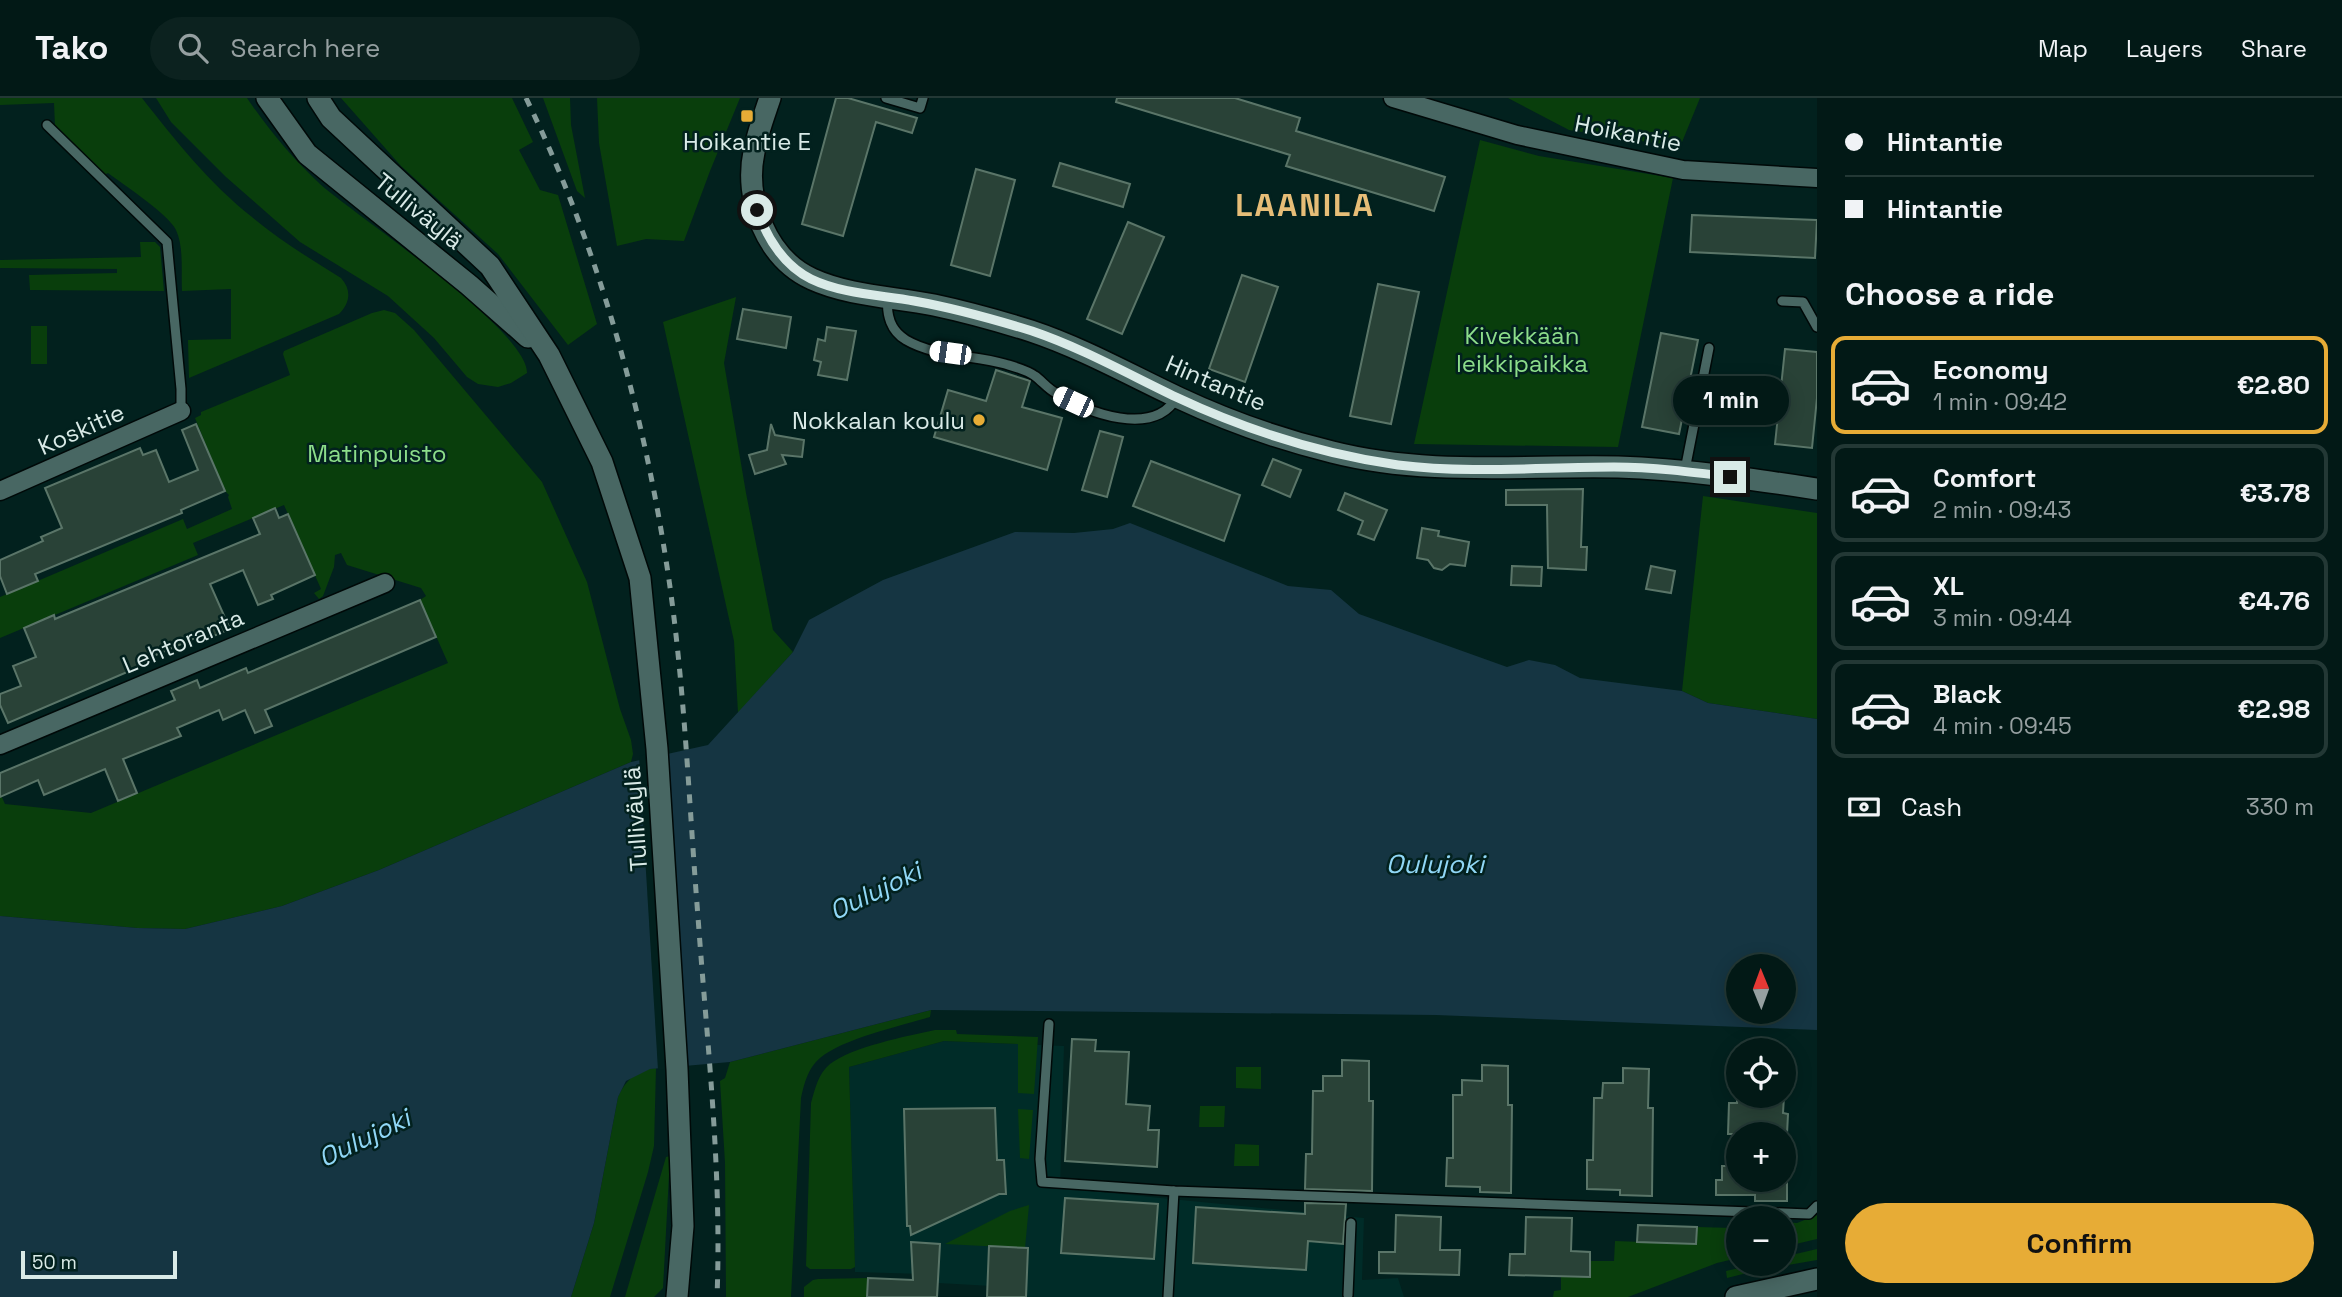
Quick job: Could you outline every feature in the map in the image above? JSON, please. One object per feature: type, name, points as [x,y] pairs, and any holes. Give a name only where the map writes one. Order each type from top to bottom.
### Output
[{"type":"main road","name":"Tulliväylä","points":[[267,98],[307,154],[470,285],[549,355]]},
{"type":"main road","name":"Tulliväylä","points":[[318,98],[331,118],[490,267],[549,355],[602,462],[640,578],[657,749],[677,1069],[683,1226],[677,1297]]},
{"type":"main road","name":"Hintantie","points":[[770,98],[753,153],[754,201],[764,231],[777,251],[793,267],[811,279],[840,288],[968,313],[1033,332],[1087,353],[1230,421],[1334,453],[1399,465],[1469,469],[1618,467],[1685,471],[1817,489]]},
{"type":"main road","points":[[1736,1297],[1817,1279]]},
{"type":"street","name":"Hoikantie","points":[[1393,98],[1517,135],[1683,170],[1817,178]]},
{"type":"street","name":"Koskitie","points":[[0,491],[181,411]]},
{"type":"street","name":"Lehtoranta","points":[[0,745],[385,583]]},
{"type":"lane","points":[[886,98],[920,108],[923,98]]},
{"type":"lane","points":[[47,125],[167,242],[181,411]]},
{"type":"lane","points":[[888,297],[887,310],[892,327],[905,339],[928,350],[972,356],[1032,374],[1055,393],[1091,410],[1122,419],[1149,418],[1171,408],[1177,397]]},
{"type":"lane","points":[[1782,301],[1804,302],[1817,327]]},
{"type":"lane","points":[[1685,471],[1709,348]]},
{"type":"lane","points":[[1049,1024],[1040,1159],[1042,1182],[1174,1191],[1809,1214],[1817,1206]]},
{"type":"lane","points":[[1168,1297],[1174,1191]]},
{"type":"lane","points":[[1348,1295],[1351,1223]]},
{"type":"shaded area","points":[[944,1041],[1064,1046],[1060,1188],[1364,1218],[1362,1280],[1398,1278],[1404,1297],[1026,1297],[1026,1288],[938,1283],[923,1274],[855,1272],[849,1067]]},
{"type":"green space","points":[[0,98],[142,98],[194,161],[237,204],[284,241],[341,278],[348,292],[346,305],[339,314],[189,378],[188,340],[231,339],[231,289],[182,291],[180,244],[171,223],[108,173],[104,175],[55,126],[54,103],[0,105]]},
{"type":"green space","points":[[156,98],[247,98],[281,143],[320,184],[437,274],[500,330],[520,354],[527,373],[498,387],[478,384],[467,377],[434,338],[388,296],[300,242],[226,177],[171,122]]},
{"type":"green space","points":[[341,98],[512,98],[533,142],[519,150],[540,190],[558,195],[597,324],[568,345],[498,254],[401,166]]},
{"type":"green space","points":[[543,98],[570,98],[571,125],[585,198],[577,191]]},
{"type":"green space","points":[[597,98],[740,98],[684,241],[646,239],[617,246],[599,143]]},
{"type":"green space","points":[[1508,98],[1700,98],[1680,147],[1569,130]]},
{"type":"green space","name":"Kivekkään leikkipaikka","points":[[1480,140],[1539,156],[1673,178],[1618,447],[1414,444]]},
{"type":"green space","points":[[140,242],[155,242],[160,247],[164,291],[30,290],[29,275],[117,273],[117,269],[0,268],[0,260],[141,257]]},
{"type":"green space","points":[[736,297],[724,363],[773,630],[793,652],[738,713],[734,641],[663,322]]},
{"type":"green space","name":"Matinpuisto","points":[[384,310],[395,313],[414,330],[542,482],[587,582],[620,709],[631,740],[631,762],[379,870],[282,906],[185,929],[137,928],[0,916],[0,793],[5,804],[91,813],[448,663],[420,600],[426,596],[421,588],[347,565],[341,553],[335,555],[334,567],[323,596],[319,599],[314,593],[321,589],[284,505],[193,543],[198,555],[0,638],[0,597],[183,519],[187,529],[232,509],[229,495],[195,418],[201,415],[201,412],[290,375],[284,351]]},
{"type":"green space","points":[[31,326],[47,326],[47,364],[31,364]]},
{"type":"green space","points":[[1703,496],[1817,513],[1817,719],[1708,703],[1682,691]]},
{"type":"green space","points":[[931,1010],[930,1017],[842,1045],[812,1066],[801,1098],[791,1297],[726,1297],[725,1163],[720,1081],[725,1078],[730,1062]]},
{"type":"green space","points":[[935,1030],[956,1030],[957,1034],[1038,1037],[1034,1094],[1018,1093],[1018,1044],[944,1041],[849,1067],[855,1267],[810,1269],[806,1266],[811,1103],[820,1077],[830,1064],[852,1052]]},
{"type":"green space","points":[[1236,1067],[1261,1067],[1261,1089],[1236,1088]]},
{"type":"green space","points":[[656,1068],[654,1146],[610,1297],[571,1297],[594,1223],[618,1097],[632,1077]]},
{"type":"green space","points":[[1200,1106],[1225,1106],[1224,1127],[1199,1127]]},
{"type":"green space","points":[[1018,1109],[1033,1110],[1029,1159],[1020,1158]]},
{"type":"green space","points":[[1235,1144],[1259,1145],[1259,1166],[1234,1166]]},
{"type":"green space","points":[[670,1156],[663,1288],[654,1297],[625,1297],[666,1157]]},
{"type":"green space","points":[[1029,1205],[1025,1248],[945,1244],[1010,1211]]},
{"type":"green space","points":[[1817,1215],[1817,1239],[1796,1244],[1797,1223]]},
{"type":"green space","points":[[1697,1227],[1726,1228],[1726,1261],[1628,1297],[1553,1297],[1554,1291],[1561,1290],[1561,1276],[1589,1277],[1590,1261],[1614,1261],[1615,1241],[1696,1244]]},
{"type":"green space","points":[[1817,1249],[1817,1260],[1796,1264],[1796,1254]]},
{"type":"green space","points":[[868,1278],[867,1297],[804,1297],[804,1287],[813,1280]]},
{"type":"water","name":"Oulujoki","points":[[1130,523],[1288,586],[1331,590],[1359,614],[1507,667],[1529,660],[1555,665],[1580,678],[1682,691],[1708,703],[1817,719],[1817,1030],[1436,1015],[931,1010],[730,1062],[650,1069],[626,1081],[618,1097],[594,1223],[571,1297],[0,1297],[0,916],[137,928],[185,929],[282,906],[379,870],[631,762],[708,745],[793,652],[809,620],[883,580],[1015,532],[1074,533],[1113,529]]},
{"type":"pier","points":[[657,752],[677,1069],[658,1070],[639,756]]},
{"type":"building","points":[[836,98],[848,98],[917,118],[912,133],[876,122],[843,236],[802,224]]},
{"type":"building","points":[[1117,98],[1235,98],[1300,118],[1296,131],[1445,177],[1434,211],[1286,166],[1290,155],[1116,102]]},
{"type":"building","points":[[1060,163],[1130,184],[1123,207],[1053,186]]},
{"type":"building","points":[[976,169],[1015,180],[990,276],[951,265]]},
{"type":"building","points":[[1692,215],[1817,220],[1815,258],[1690,252]]},
{"type":"building","points":[[1128,222],[1164,237],[1122,334],[1087,319]]},
{"type":"building","points":[[1242,275],[1278,287],[1245,382],[1209,369]]},
{"type":"building","points":[[1378,284],[1419,292],[1391,424],[1350,416]]},
{"type":"building","points":[[743,309],[791,317],[786,348],[737,339]]},
{"type":"building","points":[[827,327],[856,331],[847,380],[818,375],[821,362],[814,360],[818,339],[825,341]]},
{"type":"building","points":[[1661,333],[1698,340],[1679,434],[1642,427]]},
{"type":"building","points":[[1785,349],[1817,352],[1817,398],[1812,448],[1775,444]]},
{"type":"building","name":"Nokkalan koulu","points":[[996,370],[1030,381],[1022,407],[1062,418],[1047,470],[934,437],[948,390],[986,401]]},
{"type":"building","points":[[196,424],[225,491],[181,510],[182,513],[35,574],[38,581],[7,594],[0,576],[0,560],[43,541],[41,537],[62,528],[45,488],[140,448],[143,455],[156,450],[169,482],[198,470],[182,430]]},
{"type":"building","points":[[771,424],[775,435],[804,440],[802,457],[782,455],[786,464],[755,474],[749,455],[767,450]]},
{"type":"building","points":[[1100,431],[1123,437],[1107,497],[1082,490]]},
{"type":"building","points":[[1273,459],[1301,470],[1290,497],[1262,485]]},
{"type":"building","points":[[1151,461],[1240,495],[1224,541],[1133,506]]},
{"type":"building","points":[[1583,489],[1581,547],[1587,547],[1586,570],[1548,568],[1547,505],[1506,505],[1506,490]]},
{"type":"building","points":[[1345,493],[1387,510],[1374,540],[1358,534],[1363,521],[1338,510]]},
{"type":"building","points":[[275,508],[279,518],[288,514],[315,575],[271,595],[273,599],[258,605],[243,570],[210,584],[230,629],[209,638],[207,633],[137,663],[139,667],[8,723],[0,705],[0,694],[21,686],[13,666],[36,657],[24,628],[54,615],[55,619],[260,534],[253,518]]},
{"type":"building","points":[[1422,528],[1439,531],[1438,536],[1469,542],[1465,566],[1450,564],[1442,570],[1434,568],[1428,560],[1417,558]]},
{"type":"building","points":[[1512,566],[1542,567],[1541,586],[1511,585]]},
{"type":"building","points":[[1651,566],[1675,571],[1671,593],[1646,589]]},
{"type":"building","points":[[420,600],[436,637],[265,710],[272,726],[255,733],[245,710],[223,720],[219,710],[177,728],[181,736],[123,759],[137,793],[118,801],[105,769],[44,795],[38,780],[0,797],[0,773],[175,700],[171,691],[197,680],[200,688],[246,668],[248,673]]},
{"type":"building","points":[[1072,1039],[1096,1040],[1095,1051],[1129,1052],[1126,1104],[1150,1106],[1148,1130],[1159,1130],[1157,1167],[1065,1161]]},
{"type":"building","points":[[1342,1060],[1369,1061],[1369,1101],[1373,1101],[1372,1191],[1305,1189],[1306,1154],[1312,1154],[1313,1091],[1323,1091],[1323,1076],[1342,1076]]},
{"type":"building","points":[[1482,1065],[1508,1066],[1508,1105],[1512,1105],[1511,1193],[1480,1192],[1480,1187],[1446,1186],[1447,1158],[1453,1158],[1453,1095],[1462,1095],[1462,1080],[1482,1081]]},
{"type":"building","points":[[1623,1068],[1649,1069],[1648,1108],[1653,1108],[1652,1196],[1620,1195],[1620,1190],[1587,1189],[1587,1160],[1593,1160],[1594,1098],[1602,1098],[1603,1083],[1623,1083]]},
{"type":"building","points":[[995,1108],[997,1160],[1004,1160],[1006,1194],[999,1194],[911,1235],[910,1226],[907,1226],[904,1109]]},
{"type":"building","points":[[1729,1108],[1783,1108],[1783,1113],[1788,1114],[1788,1122],[1728,1122]]},
{"type":"building","points":[[1722,1166],[1726,1166],[1726,1192],[1787,1192],[1787,1201],[1755,1201],[1755,1195],[1716,1195],[1716,1180],[1722,1180]]},
{"type":"building","points":[[1065,1198],[1158,1204],[1154,1259],[1061,1253]]},
{"type":"building","points":[[1305,1203],[1346,1204],[1343,1244],[1308,1241],[1306,1270],[1193,1263],[1196,1207],[1305,1214]]},
{"type":"building","points":[[1396,1215],[1441,1217],[1440,1250],[1460,1250],[1459,1275],[1379,1273],[1379,1252],[1395,1252]]},
{"type":"building","points":[[1526,1217],[1572,1218],[1571,1251],[1590,1252],[1590,1277],[1509,1275],[1510,1254],[1525,1254]]},
{"type":"building","points":[[1638,1225],[1697,1227],[1696,1244],[1637,1242]]},
{"type":"building","points":[[911,1242],[940,1244],[937,1297],[867,1297],[868,1278],[913,1280]]},
{"type":"building","points":[[989,1246],[1028,1248],[1026,1297],[987,1297]]},
{"type":"railway","points":[[526,98],[576,213],[616,333],[647,456],[669,580],[683,706],[713,1107],[717,1297]]},
{"type":"place","name":"Hoikantie E","points":[[747,116]]},
{"type":"place","name":"Nokkalan koulu","points":[[979,420]]},
{"type":"district","name":"LAANILA","points":[[1305,205]]},
{"type":"route","points":[[757,210],[764,231],[777,251],[793,267],[811,279],[840,288],[957,310],[1033,332],[1087,353],[1230,421],[1334,453],[1399,465],[1469,469],[1618,467],[1730,477]]}]
